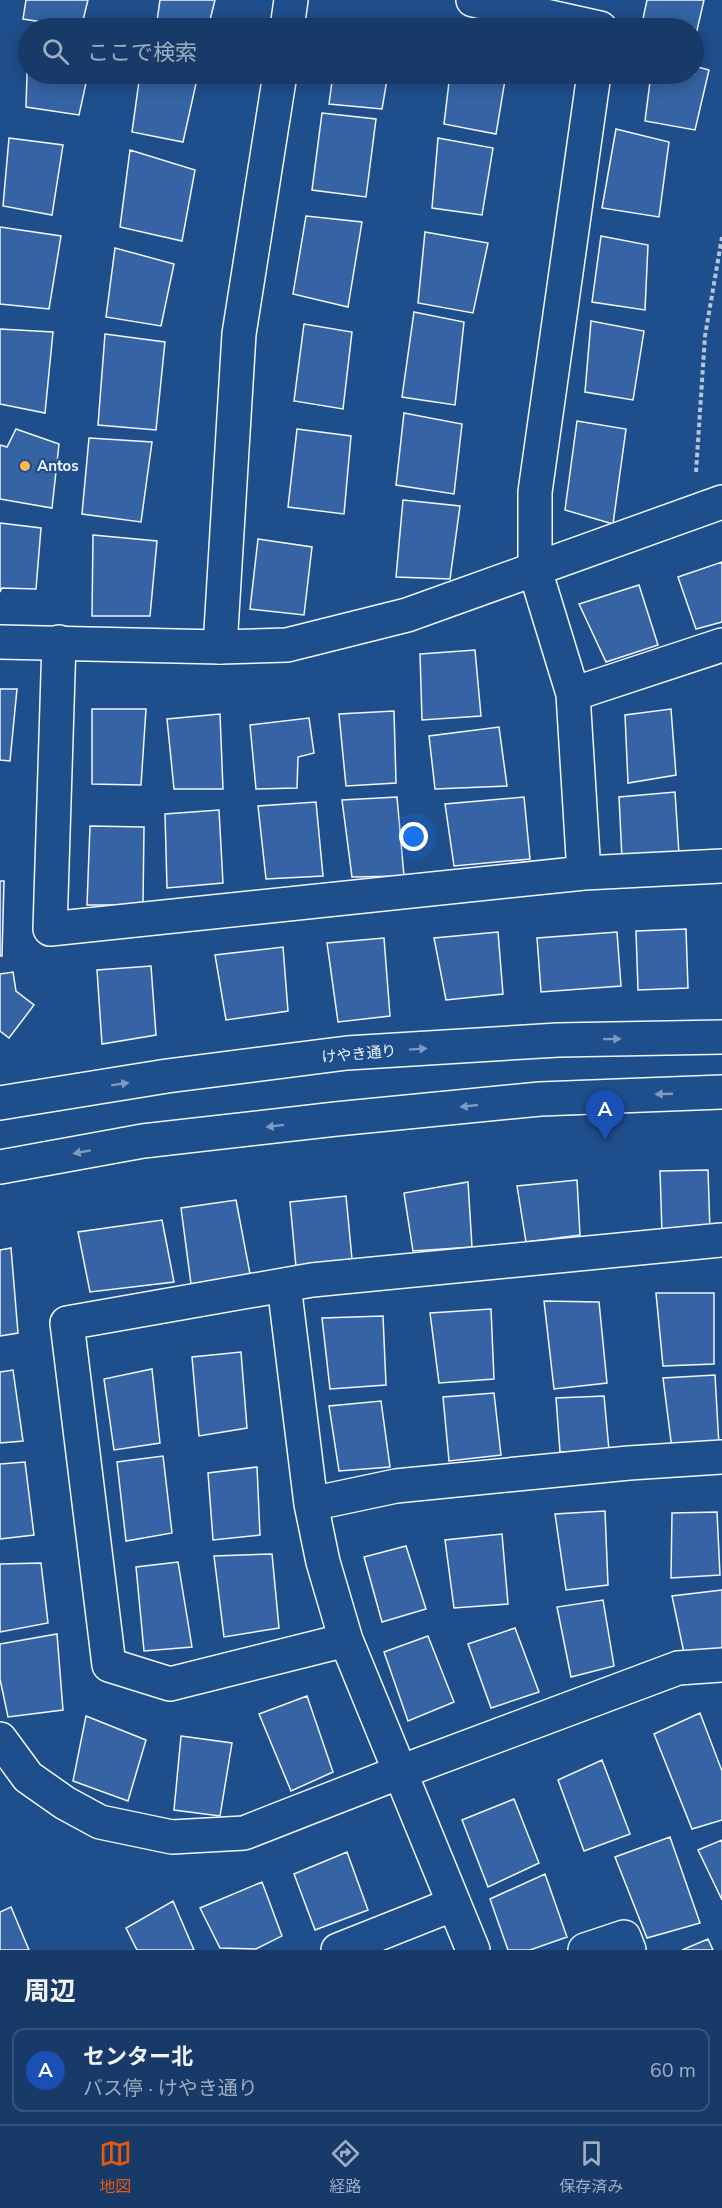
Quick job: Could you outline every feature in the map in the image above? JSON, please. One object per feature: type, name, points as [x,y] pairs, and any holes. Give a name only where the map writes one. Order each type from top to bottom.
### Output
[{"type":"street","points":[[288,18],[291,0]]},
{"type":"street","points":[[473,0],[555,18]]},
{"type":"street","points":[[220,647],[239,334],[278,84]]},
{"type":"street","points":[[584,873],[573,694],[535,570],[535,492],[593,84]]},
{"type":"street","points":[[0,642],[220,647],[287,645],[407,615],[708,506]]},
{"type":"street","points":[[58,642],[50,929],[584,873],[722,866]]},
{"type":"street","points":[[573,694],[722,645]]},
{"type":"street","name":"けやき通り","points":[[0,1104],[167,1076],[347,1053],[558,1040],[722,1037]]},
{"type":"street","points":[[0,1167],[143,1141],[336,1119],[540,1099],[722,1092]]},
{"type":"street","points":[[346,1640],[170,1684],[109,1665],[67,1323],[312,1280],[722,1240]]},
{"type":"street","points":[[284,1285],[311,1504],[323,1562],[346,1640],[472,1950]]},
{"type":"street","points":[[311,1504],[396,1486],[629,1463],[722,1457]]},
{"type":"street","points":[[0,1739],[28,1777],[65,1803],[100,1822],[172,1837],[244,1833],[678,1668],[722,1665]]},
{"type":"street","points":[[338,1950],[454,1904]]},
{"type":"street","points":[[585,1950],[624,1937],[629,1950]]},
{"type":"path","points":[[708,506],[705,336],[722,237]]},
{"type":"building","points":[[26,0],[88,0],[84,18],[23,18]]},
{"type":"building","points":[[160,0],[215,0],[210,18],[157,18]]},
{"type":"building","points":[[647,0],[704,0],[700,18],[643,18]]},
{"type":"building","points":[[704,69],[709,70],[695,130],[645,121],[650,84],[704,84]]},
{"type":"building","points":[[27,84],[86,84],[79,115],[26,107]]},
{"type":"building","points":[[139,84],[196,84],[183,142],[132,132]]},
{"type":"building","points":[[332,84],[386,84],[382,109],[329,104]]},
{"type":"building","points":[[449,84],[504,84],[496,134],[444,124]]},
{"type":"building","points":[[322,113],[376,119],[366,197],[312,190]]},
{"type":"building","points":[[616,129],[669,142],[659,217],[602,208]]},
{"type":"building","points":[[9,138],[63,145],[52,215],[3,206]]},
{"type":"building","points":[[438,138],[493,148],[482,215],[432,208]]},
{"type":"building","points":[[130,150],[195,170],[182,241],[120,227]]},
{"type":"building","points":[[306,216],[362,222],[348,307],[293,294]]},
{"type":"building","points":[[0,227],[61,236],[49,309],[0,304]]},
{"type":"building","points":[[425,232],[488,243],[473,313],[418,303]]},
{"type":"building","points":[[601,236],[648,245],[645,310],[592,302]]},
{"type":"building","points":[[115,248],[174,264],[161,326],[106,317]]},
{"type":"building","points":[[414,312],[464,322],[455,405],[402,397]]},
{"type":"building","points":[[591,321],[644,331],[633,400],[585,392]]},
{"type":"building","points":[[304,324],[352,332],[343,409],[294,401]]},
{"type":"building","points":[[0,329],[53,332],[45,413],[0,404]]},
{"type":"building","points":[[105,334],[165,342],[156,430],[98,425]]},
{"type":"building","points":[[404,413],[462,424],[454,494],[396,485]]},
{"type":"building","points":[[577,421],[626,429],[613,524],[565,510]]},
{"type":"building","points":[[16,429],[59,444],[52,508],[0,499],[0,445],[7,447]]},
{"type":"building","points":[[297,429],[351,436],[344,514],[288,507]]},
{"type":"building","points":[[89,438],[152,442],[141,522],[82,514]]},
{"type":"building","points":[[403,500],[460,506],[450,579],[396,577]]},
{"type":"building","points":[[0,523],[41,528],[36,589],[2,588],[0,592]]},
{"type":"building","points":[[93,535],[157,541],[150,616],[92,616]]},
{"type":"building","points":[[258,539],[312,547],[304,615],[250,609]]},
{"type":"building","points":[[722,562],[722,622],[696,629],[678,577]]},
{"type":"building","points":[[639,585],[658,645],[606,662],[579,604]]},
{"type":"building","points":[[475,650],[481,716],[422,720],[420,654]]},
{"type":"building","points":[[0,689],[17,689],[10,761],[0,760]]},
{"type":"building","points":[[92,709],[146,709],[141,785],[92,784]]},
{"type":"building","points":[[671,709],[676,775],[628,783],[625,715]]},
{"type":"building","points":[[394,711],[396,783],[346,786],[339,714]]},
{"type":"building","points":[[220,714],[223,789],[174,789],[167,719]]},
{"type":"building","points":[[309,718],[314,753],[298,757],[297,788],[256,789],[250,725]]},
{"type":"building","points":[[499,727],[507,786],[435,789],[429,736]]},
{"type":"building","points":[[675,792],[679,854],[622,859],[619,797]]},
{"type":"building","points":[[397,797],[404,876],[352,877],[342,800]]},
{"type":"building","points":[[524,797],[530,859],[454,866],[445,804]]},
{"type":"building","points":[[316,802],[323,876],[266,879],[258,806]]},
{"type":"building","points":[[219,810],[223,883],[167,888],[165,814]]},
{"type":"building","points":[[90,826],[144,827],[143,905],[87,905]]},
{"type":"building","points":[[0,881],[4,881],[2,956],[0,956]]},
{"type":"building","points":[[686,929],[688,988],[638,990],[636,931]]},
{"type":"building","points":[[498,932],[503,994],[446,1000],[434,938]]},
{"type":"building","points":[[617,932],[621,986],[541,992],[537,938]]},
{"type":"building","points":[[384,938],[390,1016],[338,1022],[327,943]]},
{"type":"building","points":[[283,947],[288,1011],[226,1020],[215,955]]},
{"type":"building","points":[[151,966],[156,1035],[102,1044],[97,970]]},
{"type":"building","points":[[13,972],[16,991],[34,1005],[9,1038],[0,1031],[0,974]]},
{"type":"building","points":[[708,1170],[710,1232],[662,1233],[660,1171]]},
{"type":"building","points":[[577,1180],[580,1235],[526,1242],[517,1186]]},
{"type":"building","points":[[468,1182],[472,1247],[413,1251],[404,1193]]},
{"type":"building","points":[[346,1196],[352,1259],[296,1267],[290,1202]]},
{"type":"building","points":[[236,1200],[250,1274],[191,1284],[181,1208]]},
{"type":"building","points":[[162,1220],[174,1282],[90,1292],[78,1232]]},
{"type":"building","points":[[11,1248],[18,1333],[0,1336],[0,1250]]},
{"type":"building","points":[[656,1293],[714,1293],[714,1364],[663,1366]]},
{"type":"building","points":[[544,1301],[599,1302],[607,1383],[554,1389]]},
{"type":"building","points":[[491,1309],[494,1379],[439,1383],[430,1313]]},
{"type":"building","points":[[383,1316],[386,1385],[330,1389],[322,1318]]},
{"type":"building","points":[[241,1352],[247,1428],[199,1436],[192,1357]]},
{"type":"building","points":[[152,1369],[160,1443],[114,1450],[104,1379]]},
{"type":"building","points":[[13,1370],[23,1441],[0,1443],[0,1372]]},
{"type":"building","points":[[715,1375],[719,1446],[672,1449],[663,1378]]},
{"type":"building","points":[[494,1393],[501,1455],[449,1461],[443,1397]]},
{"type":"building","points":[[604,1396],[609,1450],[560,1452],[556,1398]]},
{"type":"building","points":[[381,1401],[390,1467],[339,1471],[329,1406]]},
{"type":"building","points":[[163,1456],[172,1533],[126,1541],[117,1462]]},
{"type":"building","points":[[25,1462],[34,1535],[0,1539],[0,1464]]},
{"type":"building","points":[[257,1467],[260,1535],[213,1540],[208,1473]]},
{"type":"building","points":[[605,1511],[608,1585],[566,1590],[555,1514]]},
{"type":"building","points":[[717,1512],[720,1575],[671,1578],[672,1513]]},
{"type":"building","points":[[502,1534],[508,1604],[454,1608],[445,1540]]},
{"type":"building","points":[[406,1546],[426,1609],[382,1622],[364,1557]]},
{"type":"building","points":[[272,1554],[279,1628],[224,1637],[214,1556]]},
{"type":"building","points":[[178,1562],[192,1647],[144,1651],[136,1567]]},
{"type":"building","points":[[41,1563],[48,1623],[0,1632],[0,1564]]},
{"type":"building","points":[[722,1590],[722,1652],[684,1653],[672,1596]]},
{"type":"building","points":[[603,1600],[614,1666],[571,1677],[557,1607]]},
{"type":"building","points":[[515,1628],[539,1692],[491,1708],[468,1644]]},
{"type":"building","points":[[57,1634],[63,1710],[8,1717],[0,1679],[0,1644]]},
{"type":"building","points":[[428,1636],[454,1702],[408,1721],[384,1652]]},
{"type":"building","points":[[307,1696],[333,1772],[291,1791],[259,1714]]},
{"type":"building","points":[[700,1713],[722,1771],[722,1820],[692,1829],[654,1734]]},
{"type":"building","points":[[86,1716],[146,1740],[128,1801],[73,1781]]},
{"type":"building","points":[[181,1736],[232,1743],[220,1816],[174,1810]]},
{"type":"building","points":[[602,1760],[630,1834],[584,1851],[558,1780]]},
{"type":"building","points":[[514,1799],[539,1863],[488,1887],[462,1820]]},
{"type":"building","points":[[670,1837],[700,1923],[647,1938],[615,1857]]},
{"type":"building","points":[[722,1840],[722,1900],[698,1850]]},
{"type":"building","points":[[347,1852],[368,1910],[315,1930],[294,1874]]},
{"type":"building","points":[[545,1874],[567,1937],[530,1950],[508,1950],[490,1899]]},
{"type":"building","points":[[262,1882],[282,1936],[256,1949],[220,1948],[200,1908]]},
{"type":"building","points":[[173,1901],[194,1950],[137,1950],[126,1928]]},
{"type":"building","points":[[11,1907],[29,1950],[0,1950],[0,1912]]},
{"type":"building","points":[[708,1939],[713,1950],[682,1950]]},
{"type":"place","name":"Antos","points":[[25,466]]},
{"type":"place","name":"センター北","points":[[605,1140]]}]
